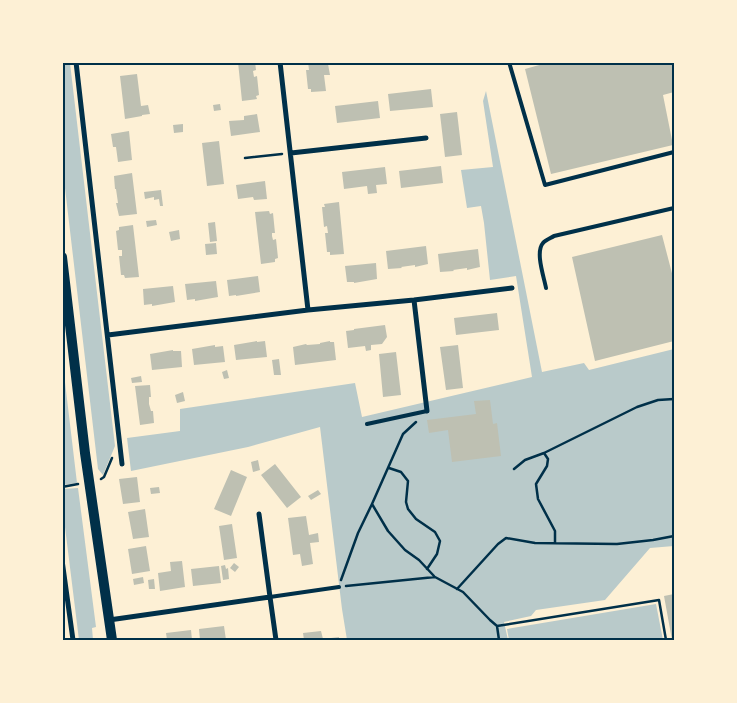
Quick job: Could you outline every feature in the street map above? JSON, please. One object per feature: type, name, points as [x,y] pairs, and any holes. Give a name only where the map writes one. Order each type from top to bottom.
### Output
[{"type":"main road","points":[[62,257],[89,482],[112,640]]},
{"type":"street","points":[[76,62],[122,464]]},
{"type":"street","points":[[280,62],[308,310]]},
{"type":"street","points":[[291,153],[426,138]]},
{"type":"street","points":[[108,335],[308,310],[512,288]]},
{"type":"street","points":[[414,300],[427,412]]},
{"type":"street","points":[[259,514],[276,640]]},
{"type":"street","points":[[62,560],[73,640]]},
{"type":"street","points":[[109,620],[270,597]]},
{"type":"lane","points":[[509,62],[545,185],[674,152]]},
{"type":"lane","points":[[546,288],[539,255],[543,244],[554,236],[674,208]]},
{"type":"lane","points":[[367,424],[427,412]]},
{"type":"lane","points":[[270,597],[339,587]]},
{"type":"path","points":[[246,158],[291,153]]},
{"type":"path","points":[[514,469],[525,460],[544,453],[637,407],[658,400],[674,399]]},
{"type":"path","points":[[427,412],[403,434],[358,533],[339,587],[434,577]]},
{"type":"path","points":[[62,487],[104,477],[120,440]]},
{"type":"path","points":[[544,453],[548,459],[547,466],[536,484],[538,499],[555,531],[555,543]]},
{"type":"path","points":[[388,468],[400,472],[408,481],[406,502],[408,509],[416,519],[435,532],[440,541],[437,554],[427,569]]},
{"type":"path","points":[[372,504],[388,531],[405,550],[419,560],[434,577],[463,592],[497,626],[498,640]]},
{"type":"path","points":[[457,589],[498,544],[506,538],[535,543],[617,544],[674,536]]},
{"type":"path","points":[[497,626],[659,600],[666,640]]},
{"type":"shaded area","points":[[62,63],[70,63],[115,446],[103,475],[98,469],[63,171]]},
{"type":"shaded area","points":[[486,91],[542,372],[584,363],[589,370],[674,349],[674,546],[650,548],[605,600],[536,610],[531,616],[504,622],[508,640],[347,640],[320,427],[248,447],[131,471],[127,438],[180,431],[180,409],[355,383],[362,417],[532,377],[516,276],[490,280],[481,206],[467,208],[461,170],[493,167],[483,101]]},
{"type":"shaded area","points":[[62,357],[77,483],[63,485],[62,485]]},
{"type":"shaded area","points":[[78,488],[96,627],[92,628],[93,640],[79,640],[63,511],[63,489]]},
{"type":"shaded area","points":[[656,604],[663,640],[509,640],[507,629]]},
{"type":"building","points":[[238,62],[255,62],[256,70],[253,71],[254,77],[257,76],[259,95],[256,96],[257,99],[242,101]]},
{"type":"building","points":[[308,62],[322,62],[322,65],[328,64],[330,75],[324,75],[326,91],[311,92],[311,89],[308,89],[306,70],[309,70]]},
{"type":"building","points":[[550,62],[674,62],[674,92],[663,95],[673,145],[551,174],[525,69]]},
{"type":"building","points":[[137,74],[141,106],[148,105],[150,114],[125,119],[120,76]]},
{"type":"building","points":[[431,89],[433,107],[390,111],[388,94]]},
{"type":"building","points":[[378,101],[380,118],[337,123],[335,106]]},
{"type":"building","points":[[220,104],[221,110],[214,111],[213,105]]},
{"type":"building","points":[[457,112],[462,155],[445,157],[440,114]]},
{"type":"building","points":[[257,114],[260,132],[231,136],[229,121],[244,120],[244,116]]},
{"type":"building","points":[[183,124],[183,132],[174,133],[173,125]]},
{"type":"building","points":[[129,131],[132,160],[118,162],[116,147],[113,147],[111,134]]},
{"type":"building","points":[[219,141],[224,184],[207,186],[202,143]]},
{"type":"building","points":[[441,166],[443,183],[401,188],[399,171]]},
{"type":"building","points":[[385,167],[387,184],[376,185],[377,193],[368,194],[367,186],[344,189],[342,172]]},
{"type":"building","points":[[132,173],[137,214],[119,216],[114,176]]},
{"type":"building","points":[[265,181],[267,199],[254,200],[253,197],[238,199],[236,185]]},
{"type":"building","points":[[161,190],[163,206],[160,206],[159,199],[154,200],[154,197],[145,199],[144,192]]},
{"type":"building","points":[[339,202],[344,254],[330,255],[330,252],[327,252],[325,233],[328,233],[327,226],[324,227],[322,207],[325,207],[324,204]]},
{"type":"building","points":[[269,211],[270,214],[273,213],[275,233],[272,233],[272,236],[273,240],[276,239],[278,258],[275,259],[275,262],[261,264],[255,212]]},
{"type":"building","points":[[156,220],[157,225],[147,227],[146,221]]},
{"type":"building","points":[[215,222],[217,241],[210,242],[208,223]]},
{"type":"building","points":[[133,225],[139,277],[125,278],[124,275],[121,275],[119,256],[122,256],[122,250],[118,250],[116,231],[119,230],[119,227]]},
{"type":"building","points":[[179,230],[180,239],[171,241],[169,232]]},
{"type":"building","points":[[662,235],[674,281],[674,341],[595,361],[572,257]]},
{"type":"building","points":[[216,243],[217,254],[206,255],[205,244]]},
{"type":"building","points":[[426,246],[428,264],[388,269],[386,251]]},
{"type":"building","points":[[478,249],[480,267],[440,272],[438,254]]},
{"type":"building","points":[[376,263],[377,279],[354,283],[347,282],[345,266]]},
{"type":"building","points":[[258,276],[260,292],[229,296],[227,280]]},
{"type":"building","points":[[216,281],[218,297],[195,301],[195,299],[187,300],[185,284]]},
{"type":"building","points":[[173,286],[175,302],[152,306],[152,304],[144,305],[143,289]]},
{"type":"building","points":[[497,313],[499,330],[456,335],[454,318]]},
{"type":"building","points":[[385,325],[387,337],[382,344],[371,345],[371,350],[366,351],[365,346],[348,348],[346,331]]},
{"type":"building","points":[[265,341],[267,357],[236,360],[234,345]]},
{"type":"building","points":[[334,342],[336,360],[295,365],[293,347]]},
{"type":"building","points":[[215,345],[215,347],[223,346],[225,362],[194,365],[192,349]]},
{"type":"building","points":[[458,345],[463,388],[446,390],[440,347]]},
{"type":"building","points":[[173,350],[181,351],[182,367],[152,370],[150,354]]},
{"type":"building","points":[[396,352],[401,395],[383,397],[379,354]]},
{"type":"building","points":[[279,359],[281,375],[274,375],[272,360]]},
{"type":"building","points":[[227,370],[229,378],[224,379],[222,372]]},
{"type":"building","points":[[141,376],[142,382],[132,383],[131,378]]},
{"type":"building","points":[[150,385],[151,397],[149,397],[149,404],[151,411],[153,411],[154,423],[140,425],[135,386]]},
{"type":"building","points":[[183,392],[185,401],[177,403],[175,395]]},
{"type":"building","points":[[490,400],[493,424],[497,423],[501,456],[452,462],[448,430],[429,433],[427,420],[476,414],[474,401]]},
{"type":"building","points":[[258,460],[260,470],[253,472],[251,462]]},
{"type":"building","points":[[275,464],[301,497],[287,508],[261,475]]},
{"type":"building","points":[[231,470],[247,477],[231,516],[214,509]]},
{"type":"building","points":[[137,477],[140,502],[123,504],[119,479]]},
{"type":"building","points":[[159,487],[160,493],[151,494],[150,488]]},
{"type":"building","points":[[318,490],[321,494],[311,500],[308,496]]},
{"type":"building","points":[[145,509],[149,537],[133,539],[128,512]]},
{"type":"building","points":[[306,516],[309,535],[318,533],[319,542],[310,543],[313,564],[302,566],[300,554],[293,555],[288,518]]},
{"type":"building","points":[[232,524],[237,558],[224,560],[219,526]]},
{"type":"building","points":[[146,546],[150,571],[132,574],[128,549]]},
{"type":"building","points":[[182,561],[185,587],[160,591],[158,573],[171,571],[170,562]]},
{"type":"building","points":[[234,563],[239,567],[235,572],[230,568]]},
{"type":"building","points":[[225,565],[226,569],[228,568],[229,579],[223,580],[221,566]]},
{"type":"building","points":[[219,566],[221,583],[193,586],[191,569]]},
{"type":"building","points":[[143,577],[144,583],[134,585],[133,579]]},
{"type":"building","points":[[154,579],[155,589],[149,589],[148,580]]},
{"type":"building","points":[[674,594],[674,640],[672,640],[664,596]]},
{"type":"building","points":[[224,626],[226,640],[200,640],[199,629]]},
{"type":"building","points":[[191,630],[192,640],[167,640],[166,633]]},
{"type":"building","points":[[321,631],[323,639],[339,637],[339,640],[304,640],[303,633]]}]
